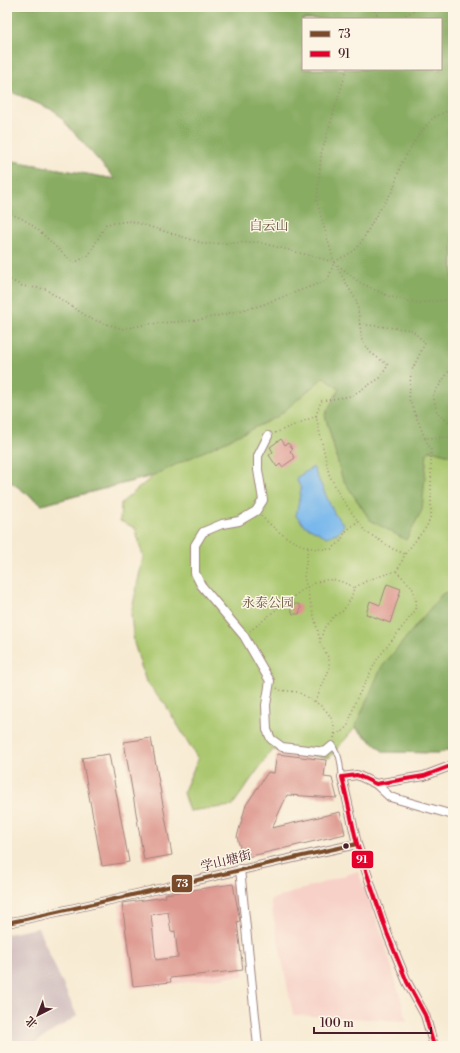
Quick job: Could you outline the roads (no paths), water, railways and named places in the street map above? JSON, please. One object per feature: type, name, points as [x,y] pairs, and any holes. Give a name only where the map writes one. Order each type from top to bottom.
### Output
[{"type":"street","points":[[268,436],[258,456],[258,470],[263,500],[256,511],[239,520],[222,524],[203,532],[195,546],[195,573],[201,585],[244,636],[270,681],[266,705],[268,730],[272,739],[282,747],[325,752],[332,746]]},
{"type":"street","points":[[376,784],[424,776],[453,766]]},
{"type":"street","points":[[434,1046],[425,1015],[407,982],[387,933],[357,844],[342,777],[357,775],[376,784],[390,797],[453,815]]},
{"type":"street","name":"学山塘街","points":[[7,923],[154,891],[240,869],[357,844]]},
{"type":"street","points":[[240,869],[258,1046]]},
{"type":"lane","points":[[332,746],[337,750],[342,777]]},
{"type":"water","points":[[313,467],[334,513],[344,525],[339,532],[327,537],[304,525],[296,516],[301,489],[296,478]]},
{"type":"park label","name":"白云山","points":[[269,226]]},
{"type":"park label","name":"永泰公园","points":[[268,603]]}]
